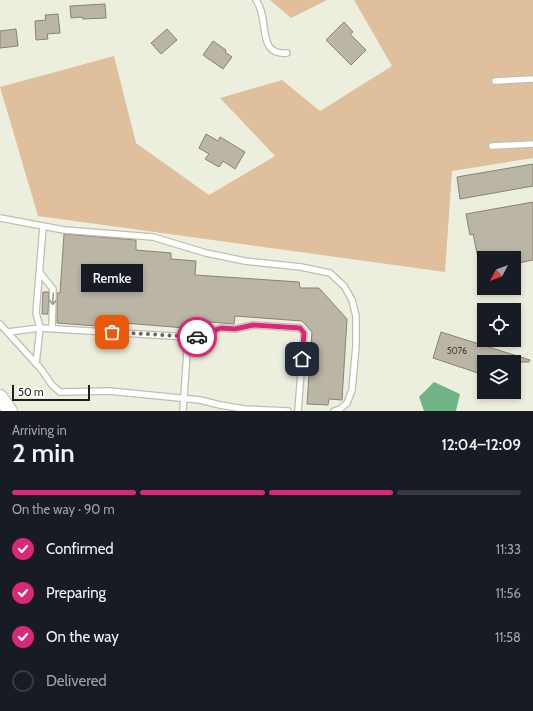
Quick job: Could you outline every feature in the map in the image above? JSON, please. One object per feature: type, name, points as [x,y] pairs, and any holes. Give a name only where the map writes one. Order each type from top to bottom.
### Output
[{"type":"street","points":[[0,397],[10,411]]},
{"type":"lane","points":[[256,0],[261,11],[268,47],[281,53],[287,52]]},
{"type":"lane","points":[[495,81],[533,79]]},
{"type":"lane","points":[[492,146],[533,144]]},
{"type":"lane","points":[[0,218],[64,230],[153,237],[206,254],[244,261],[301,267],[330,273],[344,286],[352,300],[356,316],[356,346],[352,390],[347,403],[340,409],[334,411]]},
{"type":"lane","points":[[36,364],[40,328],[36,313],[43,227]]},
{"type":"lane","points":[[40,273],[53,289],[52,329]]},
{"type":"lane","points":[[0,324],[36,364],[52,385],[60,392],[110,391],[200,400],[244,410],[288,411]]},
{"type":"lane","points":[[8,332],[40,328],[198,337],[221,328],[235,329],[253,325],[300,328],[304,333],[298,411]]},
{"type":"lane","points":[[183,411],[188,337]]},
{"type":"shaded area","points":[[270,0],[327,0],[291,18]]},
{"type":"shaded area","points":[[354,0],[533,0],[533,158],[452,171],[445,272],[38,216],[0,87],[114,56],[136,143],[209,195],[275,156],[220,98],[282,80],[320,111],[392,66]]},
{"type":"shaded area","points":[[434,382],[460,394],[456,411],[424,411],[419,397]]},
{"type":"building","points":[[105,4],[106,18],[71,18],[70,6]]},
{"type":"building","points":[[58,14],[60,33],[47,34],[48,39],[36,40],[35,21],[46,20],[45,15]]},
{"type":"building","points":[[344,22],[353,32],[350,34],[366,50],[351,65],[326,40]]},
{"type":"building","points":[[16,29],[18,46],[0,48],[0,31]]},
{"type":"building","points":[[167,29],[177,40],[161,54],[151,43]]},
{"type":"building","points":[[213,41],[226,50],[225,52],[232,57],[223,69],[203,55]]},
{"type":"building","points":[[206,134],[218,141],[220,137],[245,152],[235,169],[223,161],[219,167],[205,159],[209,154],[199,148]]},
{"type":"building","points":[[533,164],[533,186],[460,199],[457,177]]},
{"type":"building","points":[[533,202],[533,260],[521,263],[521,251],[477,251],[477,253],[473,234],[470,235],[466,214]]},
{"type":"building","points":[[64,234],[136,240],[136,250],[171,253],[171,259],[196,261],[195,275],[299,282],[300,288],[319,288],[347,319],[342,400],[329,399],[328,405],[307,404],[312,332],[302,321],[235,316],[234,324],[198,321],[198,329],[124,323],[124,328],[57,323],[57,293],[60,293]]},
{"type":"building","points":[[43,292],[49,292],[48,314],[42,314]]},
{"type":"building","points":[[441,332],[477,343],[477,347],[489,347],[514,355],[477,355],[477,373],[433,358]]},
{"type":"building","points":[[521,357],[530,360],[529,362],[521,362]]},
{"type":"way so far","points":[[112,332],[197,337]]},
{"type":"place","name":"Remke","points":[[112,332]]},
{"type":"route","points":[[197,337],[221,328],[235,329],[253,325],[300,328],[304,333],[302,359]]}]
